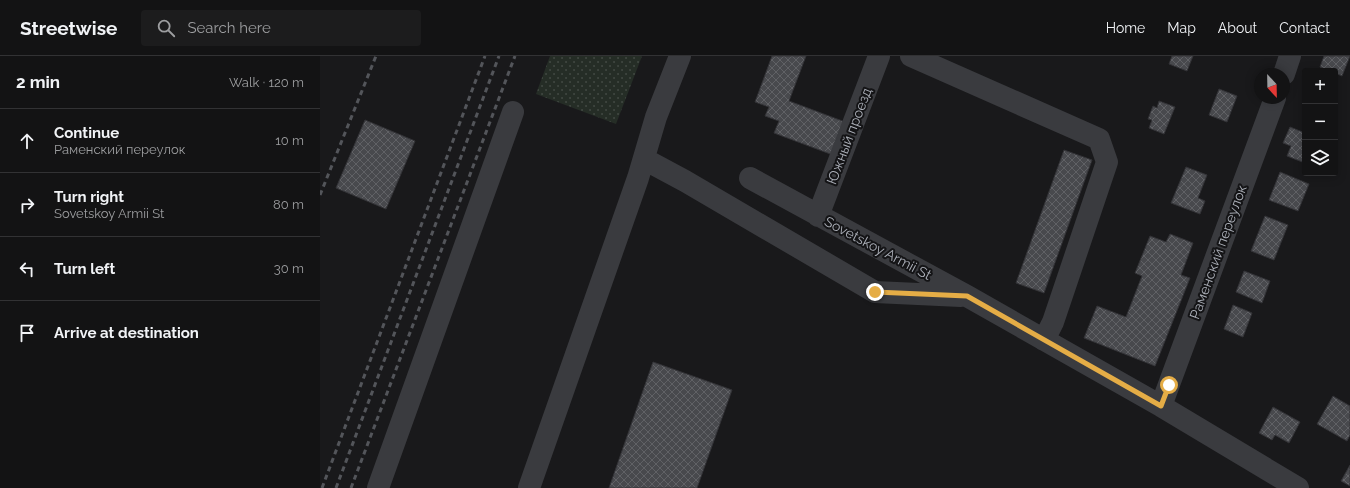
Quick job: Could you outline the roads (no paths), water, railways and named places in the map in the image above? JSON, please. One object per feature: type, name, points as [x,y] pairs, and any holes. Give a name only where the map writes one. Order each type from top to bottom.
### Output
[{"type":"street","points":[[529,488],[644,159],[656,117],[680,56]]},
{"type":"street","name":"Южный проезд","points":[[818,216],[879,56]]},
{"type":"street","points":[[911,56],[1099,139],[1107,162],[1052,322],[1044,340]]},
{"type":"street","points":[[1286,68],[1290,56]]},
{"type":"street","name":"Раменский переулок","points":[[1161,406],[1273,104]]},
{"type":"street","points":[[378,488],[513,112]]},
{"type":"street","points":[[644,159],[692,185],[875,292],[967,296]]},
{"type":"street","name":"Sovetskoy Armii St","points":[[750,178],[967,296],[1161,406],[1298,488]]},
{"type":"railway","points":[[320,195],[376,56]]},
{"type":"railway","points":[[322,488],[485,56]]},
{"type":"railway","points":[[336,488],[499,56]]},
{"type":"railway","points":[[351,488],[515,56]]}]
